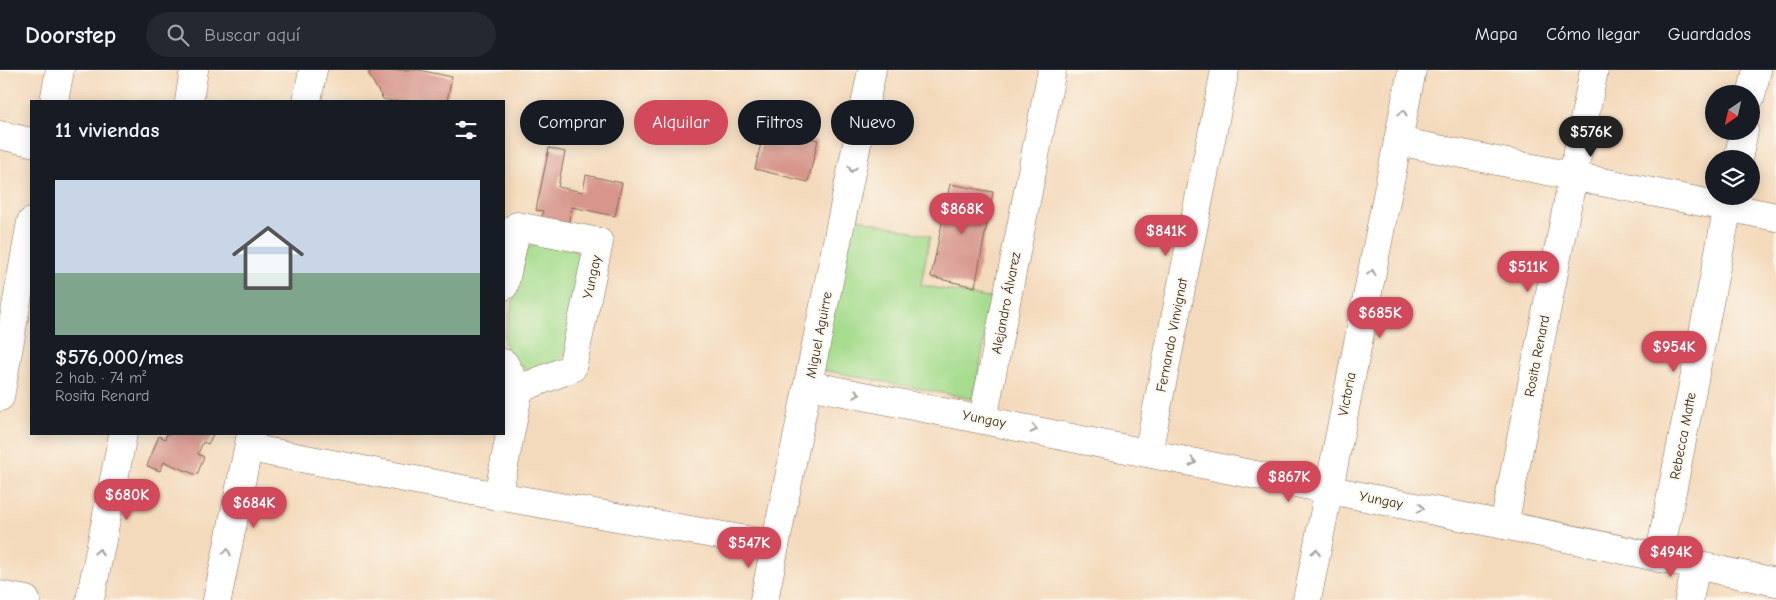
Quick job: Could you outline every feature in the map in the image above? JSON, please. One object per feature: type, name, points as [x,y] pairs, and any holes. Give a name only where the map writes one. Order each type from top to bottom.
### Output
[{"type":"street","points":[[54,100],[60,70]]},
{"type":"street","points":[[189,100],[194,70]]},
{"type":"street","points":[[307,100],[313,70]]},
{"type":"street","name":"Miguel Aguirre","points":[[764,600],[872,70]]},
{"type":"street","name":"Alejandro Álvarez","points":[[983,419],[1052,70]]},
{"type":"street","name":"Fernando Vinvignat","points":[[1148,453],[1225,70]]},
{"type":"street","name":"Victoria","points":[[1307,600],[1412,70]]},
{"type":"street","name":"Rosita Renard","points":[[1504,525],[1594,70]]},
{"type":"street","points":[[1753,85],[1756,70]]},
{"type":"street","points":[[0,135],[30,142]]},
{"type":"street","points":[[1398,141],[1573,176],[1705,198]]},
{"type":"street","name":"Rebecca Matte","points":[[1659,558],[1728,205]]},
{"type":"street","points":[[1739,205],[1776,216]]},
{"type":"street","name":"Yungay","points":[[505,281],[517,226],[599,242],[572,368],[519,389]]},
{"type":"street","points":[[0,397],[30,228]]},
{"type":"street","points":[[498,496],[519,389],[505,365]]},
{"type":"street","name":"Yungay","points":[[809,385],[1504,525],[1776,582]]},
{"type":"street","points":[[90,600],[124,435]]},
{"type":"street","points":[[217,600],[250,441],[498,496],[775,546]]},
{"type":"street","points":[[1689,600],[1696,565]]},
{"type":"street","points":[[0,595],[26,600]]},
{"type":"green space","points":[[847,216],[930,236],[921,285],[993,299],[973,399],[813,368]]},
{"type":"green space","points":[[540,239],[568,243],[577,254],[583,274],[566,354],[553,365],[534,374],[513,359],[506,349],[505,343],[505,332],[526,250]]},
{"type":"building","points":[[370,70],[419,70],[452,77],[447,100],[388,100],[383,99],[369,75]]},
{"type":"building","points":[[761,145],[817,145],[808,182],[755,169]]},
{"type":"building","points":[[549,148],[565,152],[558,187],[583,192],[586,175],[622,183],[615,216],[572,207],[568,224],[541,219],[543,211],[536,210]]},
{"type":"building","points":[[950,184],[993,192],[975,287],[931,277]]},
{"type":"building","points":[[167,435],[212,435],[208,444],[203,442],[198,454],[204,457],[197,475],[164,462],[160,471],[147,466],[159,436],[165,439]]}]
